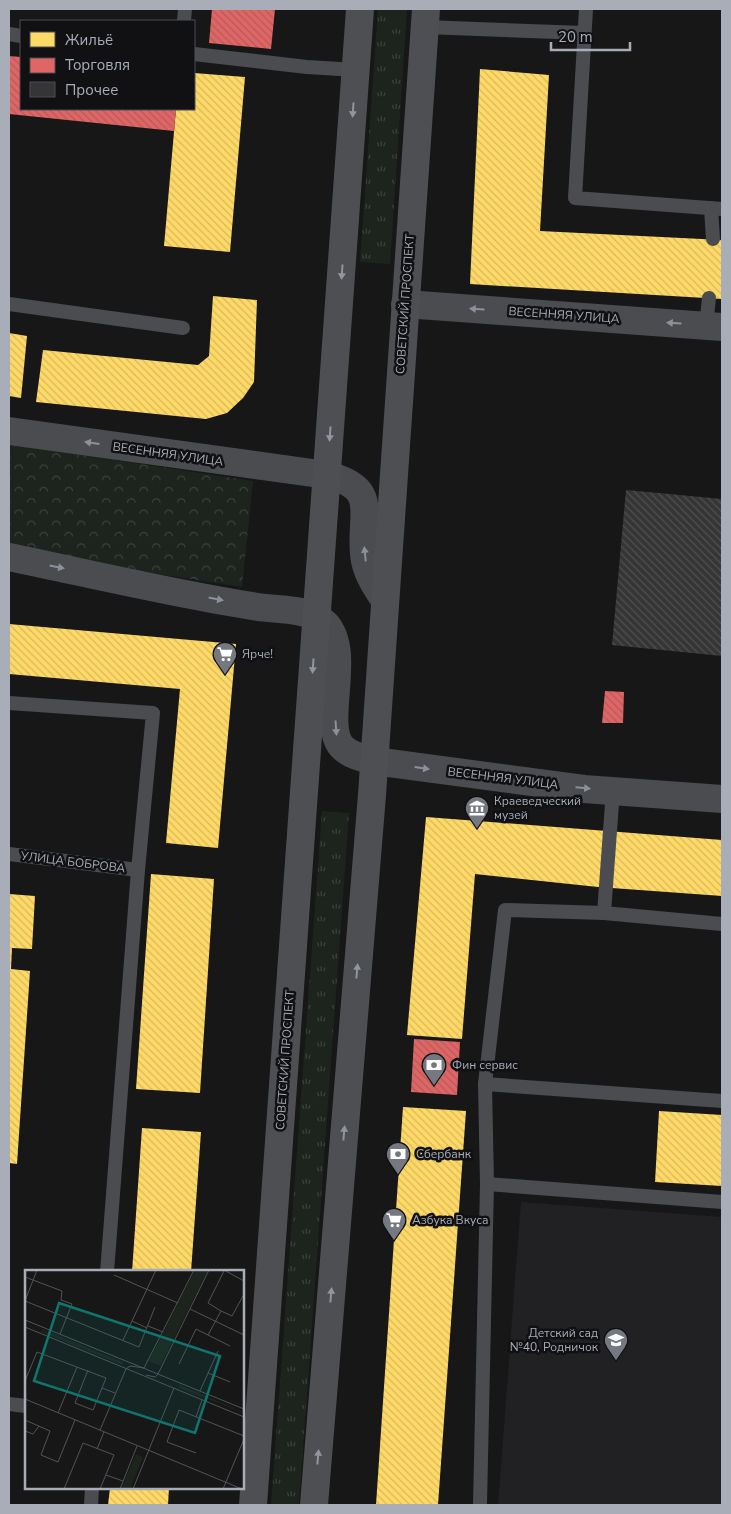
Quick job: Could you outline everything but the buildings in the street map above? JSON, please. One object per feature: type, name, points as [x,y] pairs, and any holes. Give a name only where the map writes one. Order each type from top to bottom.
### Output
[{"type":"main road","name":"СОВЕТСКИЙ ПРОСПЕКТ","points":[[252,1505],[251,1424],[317,615],[360,9]]},
{"type":"main road","name":"СОВЕТСКИЙ ПРОСПЕКТ","points":[[314,1505],[374,761],[425,18]]},
{"type":"street","name":"ВЕСЕННЯЯ УЛИЦА","points":[[405,304],[714,326]]},
{"type":"street","name":"ВЕСЕННЯЯ УЛИЦА","points":[[9,431],[327,474]]},
{"type":"street","points":[[327,474],[345,479],[356,486],[363,497],[365,562],[372,580],[384,599]]},
{"type":"street","points":[[9,557],[245,605],[317,615],[328,626],[336,650],[336,738],[341,747],[352,754],[374,761]]},
{"type":"street","name":"ВЕСЕННЯЯ УЛИЦА","points":[[374,761],[584,789],[722,799]]},
{"type":"lane","points":[[586,9],[574,198],[716,208],[713,239]]},
{"type":"lane","points":[[425,18],[584,33]]},
{"type":"lane","points":[[195,54],[307,67],[356,70]]},
{"type":"lane","points":[[709,298],[714,326]]},
{"type":"lane","points":[[9,304],[183,328]]},
{"type":"lane","points":[[9,703],[153,713],[138,870],[107,1270]]},
{"type":"lane","points":[[604,913],[613,790]]},
{"type":"lane","name":"УЛИЦА БОБРОВА","points":[[9,854],[138,870]]},
{"type":"lane","points":[[480,1505],[487,1184],[485,1084],[505,910],[604,913],[722,924]]},
{"type":"lane","points":[[485,1084],[722,1101]]},
{"type":"lane","points":[[487,1184],[722,1202]]},
{"type":"lane","points":[[9,1404],[25,1406]]},
{"type":"lane","points":[[91,1505],[92,1489]]},
{"type":"shaded area","name":"Детский сад №40, Родничок","points":[[521,1202],[722,1217],[722,1505],[498,1505]]},
{"type":"green space","points":[[378,9],[407,9],[390,264],[360,262]]},
{"type":"green space","points":[[9,444],[253,481],[242,587],[9,551]]},
{"type":"green space","points":[[322,811],[349,813],[299,1505],[271,1505]]},
{"type":"place","name":"Ярче!","points":[[225,675]]},
{"type":"place","name":"Краеведческий музей","points":[[477,829]]},
{"type":"place","name":"Фин сервис","points":[[434,1086]]},
{"type":"place","name":"Сбербанк","points":[[398,1175]]},
{"type":"place","name":"Азбука Вкуса","points":[[394,1241]]},
{"type":"place","name":"Детский сад №40, Родничок","points":[[616,1361]]}]
